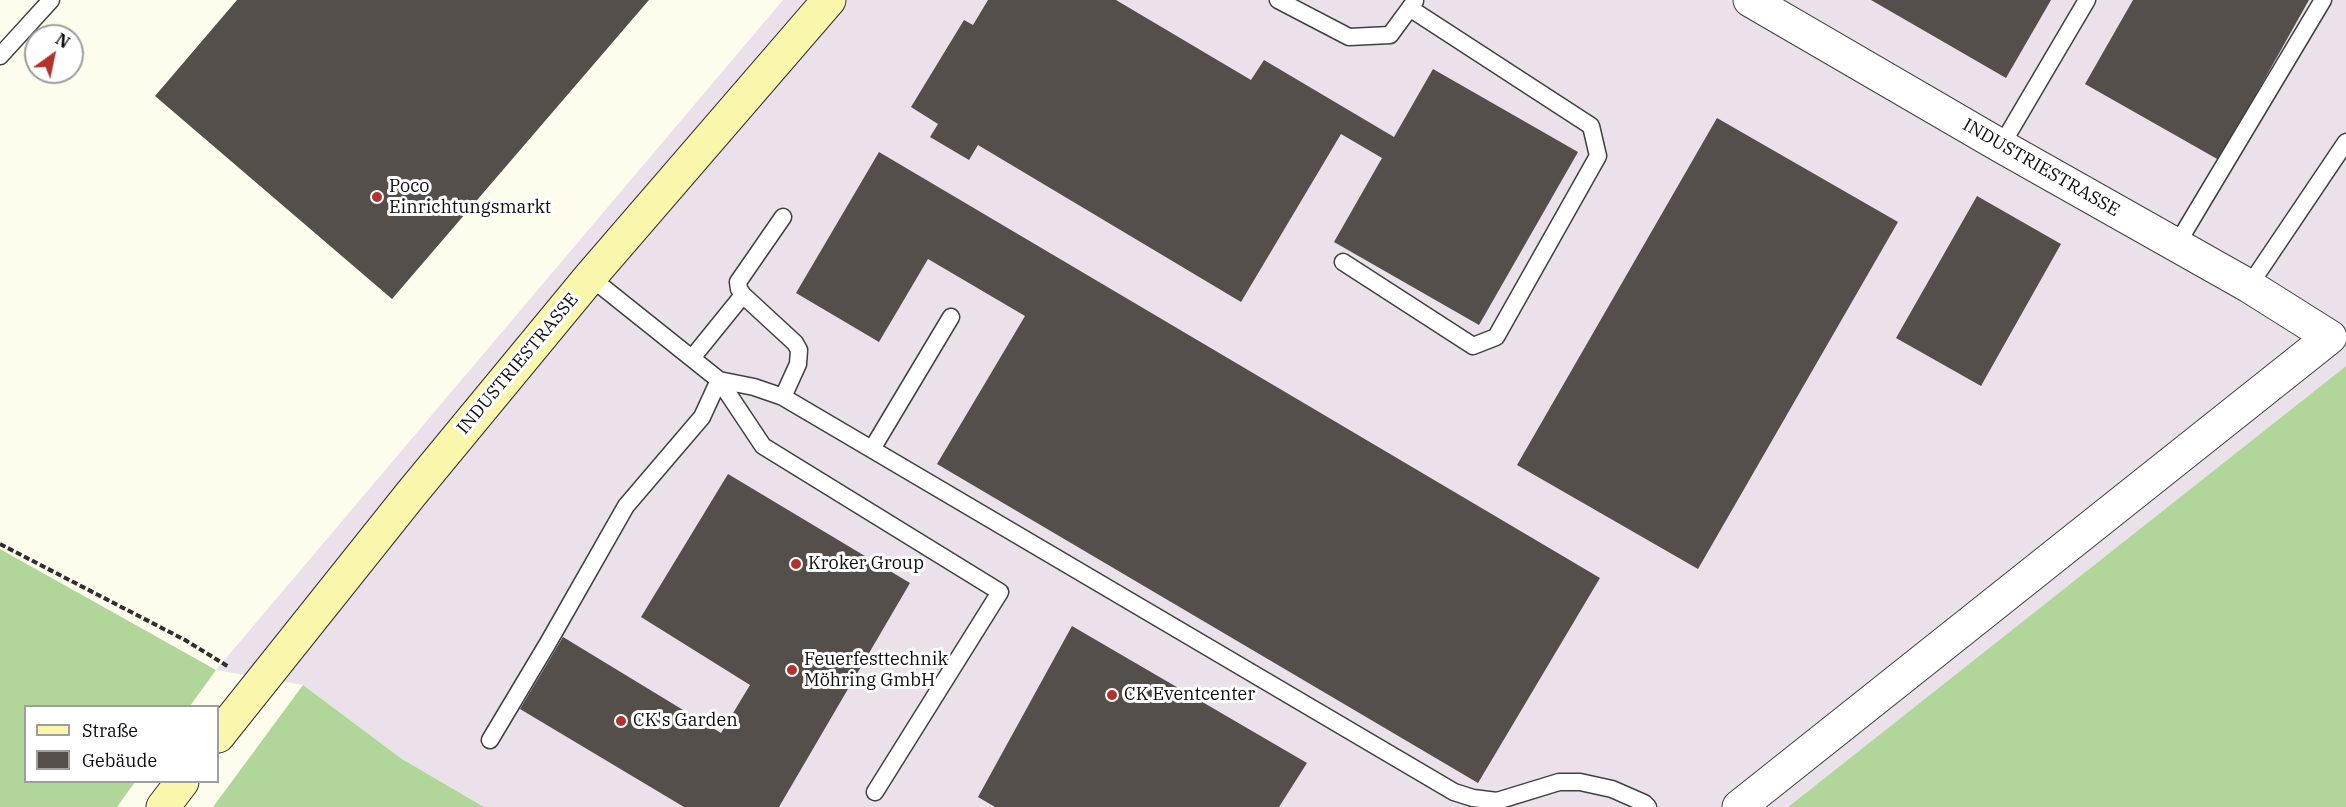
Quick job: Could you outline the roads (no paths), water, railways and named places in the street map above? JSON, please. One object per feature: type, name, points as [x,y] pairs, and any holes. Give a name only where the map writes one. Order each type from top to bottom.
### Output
[{"type":"street","name":"INDUSTRIESTRASSE","points":[[219,735],[590,277],[830,0]]},
{"type":"street","name":"INDUSTRIESTRASSE","points":[[1739,807],[2330,337],[2177,244],[2001,146],[1750,0]]},
{"type":"street","points":[[163,807],[181,783]]},
{"type":"lane","points":[[0,56],[51,0]]},
{"type":"lane","points":[[1278,0],[1349,37],[1390,35],[1413,4],[1591,126],[1598,156],[1496,337],[1473,346],[1343,262]]},
{"type":"lane","points":[[2001,146],[2087,0]]},
{"type":"lane","points":[[2177,244],[2323,0]]},
{"type":"lane","points":[[2249,286],[2346,142]]},
{"type":"lane","points":[[783,217],[738,282],[739,289],[744,295],[795,343],[799,350],[801,357],[783,397]]},
{"type":"lane","points":[[590,277],[719,380],[763,446],[1000,591],[874,792]]},
{"type":"lane","points":[[692,358],[744,295]]},
{"type":"lane","points":[[872,449],[951,317]]},
{"type":"lane","points":[[719,380],[754,387],[783,397],[1454,792],[1473,798],[1497,801],[1559,782],[1580,782],[1612,789],[1648,807]]},
{"type":"lane","points":[[490,740],[626,506],[702,417],[719,380]]},
{"type":"place","name":"Poco Einrichtungsmarkt","points":[[377,197]]},
{"type":"place","name":"Kroker Group","points":[[796,564]]},
{"type":"place","name":"Feuerfesttechnik Möhring GmbH","points":[[792,670]]},
{"type":"place","name":"CK Eventcenter","points":[[1112,695]]},
{"type":"place","name":"CK's Garden","points":[[621,721]]}]
